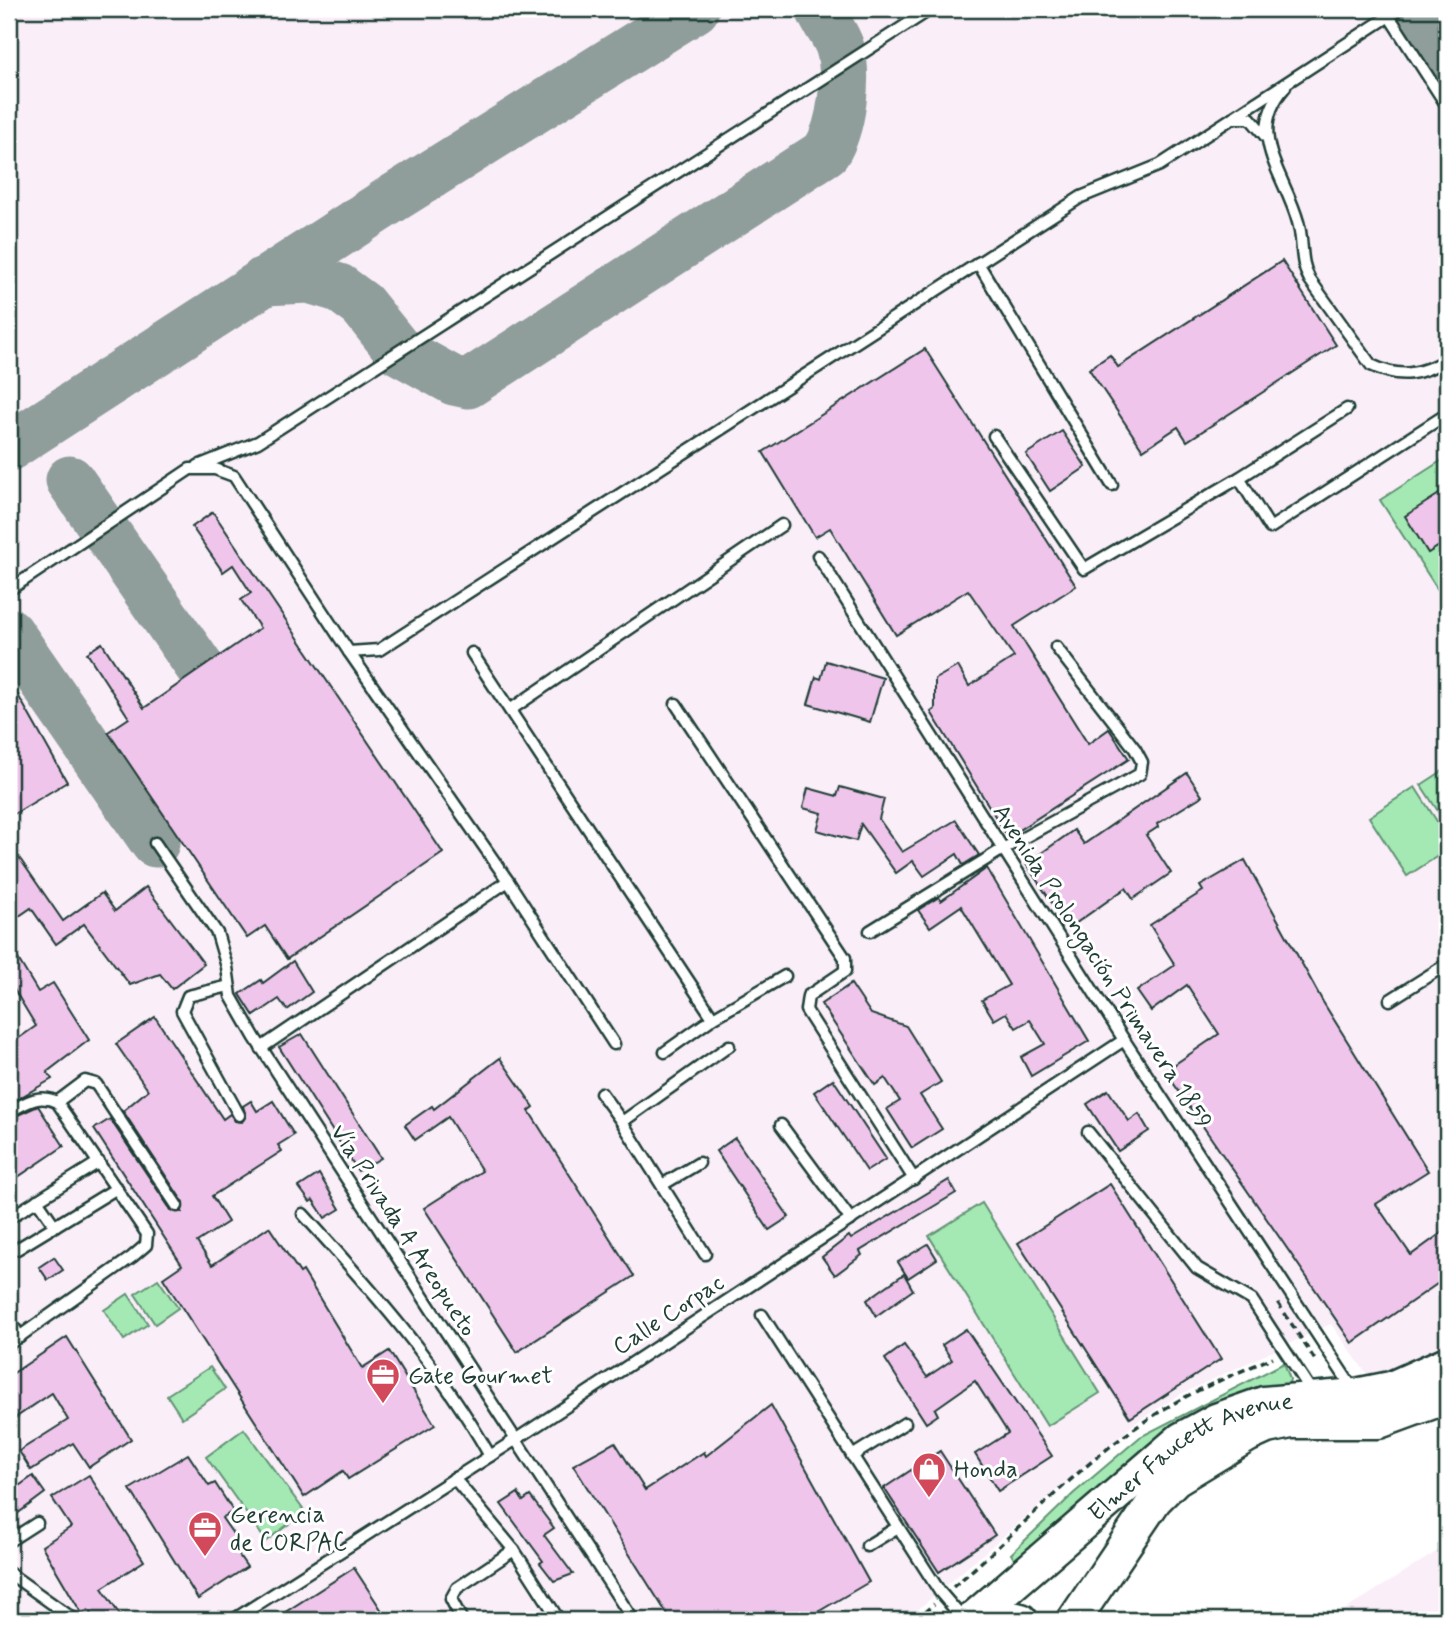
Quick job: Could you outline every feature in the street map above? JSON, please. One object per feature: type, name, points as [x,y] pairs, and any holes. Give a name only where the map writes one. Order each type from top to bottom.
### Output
[{"type":"highway","name":"Elmer Faucett Avenue","points":[[971,1620],[1181,1439],[1216,1420],[1265,1403],[1356,1395],[1391,1388],[1447,1363]]},
{"type":"highway","name":"Elmer Faucett Avenue","points":[[1074,1620],[1155,1500],[1176,1479],[1247,1436],[1266,1427],[1291,1422],[1379,1422],[1447,1397]]},
{"type":"highway","points":[[979,1620],[1004,1616],[1021,1620]]},
{"type":"lane","points":[[9,590],[191,469],[258,442],[931,9]]},
{"type":"lane","points":[[349,652],[379,650],[1081,197],[1160,166],[1400,9]]},
{"type":"lane","points":[[1389,16],[1447,106]]},
{"type":"lane","points":[[1267,138],[1272,105],[1295,76]]},
{"type":"lane","points":[[1228,120],[1239,116],[1250,118],[1267,138],[1299,225],[1306,272],[1371,365],[1384,371],[1410,375],[1430,370],[1447,359]]},
{"type":"lane","points":[[978,262],[1112,485]]},
{"type":"lane","points":[[994,436],[1084,569],[1239,478],[1347,409]]},
{"type":"lane","points":[[1239,478],[1270,528],[1447,414]]},
{"type":"lane","points":[[191,469],[226,471],[241,482],[349,652],[508,881],[614,1044]]},
{"type":"lane","points":[[510,710],[782,525]]},
{"type":"lane","name":"Avenida Prolongación Primavera 1859","points":[[818,556],[1124,1040],[1356,1395]]},
{"type":"lane","points":[[870,931],[1003,849],[1140,774],[1142,762],[1135,748],[1056,647]]},
{"type":"lane","points":[[472,653],[713,1018]]},
{"type":"lane","points":[[676,704],[845,958],[845,971],[808,996],[806,1010],[914,1179]]},
{"type":"lane","name":"Vía Privada A Areopueto","points":[[155,843],[217,933],[235,1004],[258,1043],[632,1620]]},
{"type":"lane","points":[[258,1043],[508,881]]},
{"type":"lane","points":[[1390,1000],[1447,964]]},
{"type":"lane","points":[[665,1052],[713,1018],[785,976]]},
{"type":"lane","points":[[229,986],[188,996],[182,1012],[239,1115]]},
{"type":"lane","name":"Calle Corpac","points":[[233,1620],[515,1440],[1124,1040]]},
{"type":"lane","points":[[622,1122],[729,1046]]},
{"type":"lane","points":[[57,1102],[85,1081],[96,1084],[177,1206]]},
{"type":"lane","points":[[601,1093],[705,1254]]},
{"type":"lane","points":[[9,1112],[37,1098],[47,1097],[57,1102],[147,1234],[146,1245],[9,1344]]},
{"type":"lane","points":[[781,1125],[851,1220]]},
{"type":"lane","points":[[1088,1132],[1196,1268],[1245,1293],[1287,1350],[1315,1399]]},
{"type":"lane","points":[[9,1218],[99,1162]]},
{"type":"lane","points":[[662,1185],[699,1163]]},
{"type":"lane","points":[[17,1249],[117,1188]]},
{"type":"lane","points":[[37,1200],[55,1226]]},
{"type":"lane","points":[[303,1214],[390,1310],[470,1421],[490,1456]]},
{"type":"lane","points":[[762,1315],[943,1596],[964,1620]]},
{"type":"lane","points":[[9,1319],[20,1336]]},
{"type":"lane","points":[[852,1455],[905,1423]]},
{"type":"lane","points":[[454,1478],[514,1550],[559,1620]]},
{"type":"lane","points":[[9,1541],[37,1523]]},
{"type":"lane","points":[[867,1546],[898,1527]]},
{"type":"lane","points":[[462,1620],[452,1600],[457,1588],[514,1550]]},
{"type":"lane","points":[[9,1573],[75,1620]]},
{"type":"path","points":[[915,1620],[1059,1490],[1137,1427],[1172,1404],[1303,1343]]},
{"type":"shaded area","points":[[9,9],[1447,9],[1447,1344],[1371,1380],[1331,1324],[1179,1395],[1135,1423],[906,1620],[9,1620]]},
{"type":"shaded area","points":[[1447,1545],[1447,1620],[1329,1620]]},
{"type":"green space","points":[[1447,457],[1447,604],[1380,500]]},
{"type":"green space","points":[[1447,768],[1447,825],[1421,785]]},
{"type":"green space","points":[[1415,787],[1447,837],[1447,850],[1407,876],[1369,817]]},
{"type":"green space","points":[[982,1203],[1100,1393],[1047,1426],[929,1236]]},
{"type":"green space","points":[[158,1279],[178,1308],[155,1324],[135,1294]]},
{"type":"green space","points":[[128,1294],[148,1324],[124,1340],[104,1310]]},
{"type":"green space","points":[[1284,1363],[1290,1379],[1288,1388],[1220,1425],[1020,1569],[1011,1554],[1073,1494],[1140,1437]]},
{"type":"green space","points":[[210,1367],[225,1389],[182,1418],[167,1395]]},
{"type":"green space","points":[[244,1429],[305,1512],[266,1541],[206,1457]]},
{"type":"building","points":[[1282,261],[1336,345],[1187,441],[1178,427],[1143,450],[1089,369],[1110,355],[1118,367]]},
{"type":"building","points":[[925,349],[1076,586],[1014,626],[1088,744],[1109,729],[1129,759],[1008,837],[931,712],[935,709],[935,679],[958,666],[969,686],[1014,657],[968,590],[896,635],[830,528],[815,537],[763,452]]},
{"type":"building","points":[[1062,431],[1086,467],[1050,491],[1026,454]]},
{"type":"building","points":[[1447,489],[1447,541],[1428,553],[1405,516]]},
{"type":"building","points":[[213,512],[443,853],[287,959],[265,926],[247,938],[108,732],[129,718],[87,653],[102,643],[144,708],[260,628],[241,600],[251,593],[233,565],[223,572],[192,527]]},
{"type":"building","points":[[826,661],[883,678],[870,722],[808,704],[816,677],[821,679]]},
{"type":"building","points":[[9,679],[67,782],[9,817]]},
{"type":"building","points":[[1187,773],[1202,796],[1157,824],[1158,827],[1146,835],[1171,873],[1133,899],[1126,888],[1069,928],[1026,864],[1074,830],[1084,844]]},
{"type":"building","points":[[840,787],[884,799],[879,819],[902,852],[956,820],[979,855],[963,865],[957,854],[924,876],[913,861],[896,873],[861,824],[856,841],[817,830],[822,813],[803,808],[808,788],[837,796]]},
{"type":"building","points":[[9,843],[63,921],[102,893],[115,911],[146,887],[204,964],[172,989],[160,974],[130,985],[84,924],[56,944],[31,908],[9,923]]},
{"type":"building","points":[[1245,860],[1323,1002],[1428,1171],[1376,1204],[1411,1255],[1447,1229],[1447,1277],[1352,1343],[1165,1071],[1219,1034],[1187,985],[1151,1011],[1137,991],[1175,965],[1150,925],[1203,891],[1200,886]]},
{"type":"building","points":[[987,868],[1089,1041],[1031,1076],[1021,1057],[1045,1044],[1030,1020],[1016,1028],[1006,1013],[994,1020],[982,1000],[1009,985],[961,906],[930,927],[918,910],[939,897],[941,901]]},
{"type":"building","points":[[9,944],[38,992],[53,983],[89,1040],[47,1072],[52,1079],[9,1104],[9,1045],[36,1026],[9,981]]},
{"type":"building","points":[[293,961],[312,992],[287,1010],[279,999],[254,1016],[240,994],[261,980],[263,983]]},
{"type":"building","points":[[851,984],[871,1014],[906,1026],[941,1082],[920,1095],[942,1129],[912,1148],[887,1109],[900,1101],[885,1078],[875,1085],[821,1004]]},
{"type":"building","points":[[155,1017],[223,1119],[230,1114],[235,1121],[242,1122],[246,1116],[243,1106],[251,1101],[257,1111],[273,1101],[294,1135],[278,1145],[282,1151],[212,1196],[228,1222],[197,1242],[212,1265],[269,1227],[300,1273],[303,1271],[362,1368],[389,1351],[435,1425],[348,1479],[343,1471],[304,1497],[163,1278],[182,1265],[94,1129],[110,1119],[171,1210],[182,1212],[183,1202],[123,1111],[148,1090],[116,1044]]},
{"type":"building","points":[[302,1034],[381,1158],[358,1171],[279,1047]]},
{"type":"building","points":[[500,1058],[534,1107],[529,1111],[634,1276],[517,1352],[424,1208],[482,1171],[448,1117],[415,1140],[405,1125],[432,1106],[434,1109]]},
{"type":"building","points":[[833,1079],[886,1159],[867,1171],[814,1092]]},
{"type":"building","points":[[1108,1090],[1129,1121],[1139,1114],[1149,1131],[1118,1151],[1087,1104]]},
{"type":"building","points":[[38,1106],[64,1146],[9,1183],[9,1119]]},
{"type":"building","points":[[735,1138],[789,1217],[769,1230],[716,1151]]},
{"type":"building","points":[[319,1174],[340,1209],[325,1218],[313,1200],[310,1202],[299,1187]]},
{"type":"building","points":[[949,1180],[956,1193],[860,1251],[862,1255],[835,1275],[822,1257],[849,1236],[851,1239]]},
{"type":"building","points":[[1110,1184],[1221,1359],[1130,1418],[1018,1243]]},
{"type":"building","points":[[928,1244],[937,1259],[908,1278],[898,1262]]},
{"type":"building","points":[[54,1257],[63,1270],[48,1280],[39,1267]]},
{"type":"building","points":[[904,1274],[913,1290],[876,1316],[867,1300]]},
{"type":"building","points":[[966,1329],[1052,1456],[998,1491],[975,1454],[1008,1433],[975,1381],[935,1409],[938,1415],[926,1423],[885,1359],[904,1345],[927,1377],[952,1360],[942,1345]]},
{"type":"building","points":[[67,1337],[131,1439],[89,1467],[73,1443],[31,1470],[19,1451],[68,1420],[52,1393],[9,1422],[9,1376]]},
{"type":"building","points":[[771,1405],[869,1582],[811,1616],[814,1620],[671,1620],[573,1465],[615,1442],[645,1490],[704,1452],[706,1456]]},
{"type":"building","points":[[940,1451],[995,1535],[939,1572],[884,1488]]},
{"type":"building","points":[[188,1454],[209,1486],[215,1483],[233,1511],[222,1518],[240,1544],[234,1548],[247,1567],[198,1599],[130,1489]]},
{"type":"building","points":[[89,1475],[144,1561],[102,1588],[123,1620],[95,1620],[88,1610],[82,1614],[42,1546],[71,1527],[52,1498]]},
{"type":"building","points":[[33,1476],[45,1493],[9,1520],[9,1493]]},
{"type":"building","points":[[518,1493],[523,1501],[530,1496],[554,1528],[544,1535],[573,1574],[554,1581],[540,1563],[543,1561],[501,1504]]},
{"type":"building","points":[[354,1568],[388,1620],[273,1620]]},
{"type":"taxiway","points":[[9,447],[389,201],[695,9]]},
{"type":"taxiway","points":[[264,281],[309,279],[339,288],[362,305],[398,350],[454,381],[468,384],[826,152],[840,116],[843,73],[840,48],[820,9]]},
{"type":"taxiway","points":[[1406,9],[1447,71]]},
{"type":"taxiway","points":[[70,480],[201,669]]},
{"type":"taxiway","points":[[9,632],[155,843]]},
{"type":"place","name":"Gate Gourmet","points":[[383,1405]]},
{"type":"place","name":"Honda","points":[[929,1499]]},
{"type":"place","name":"Gerencia de CORPAC","points":[[205,1558]]}]
